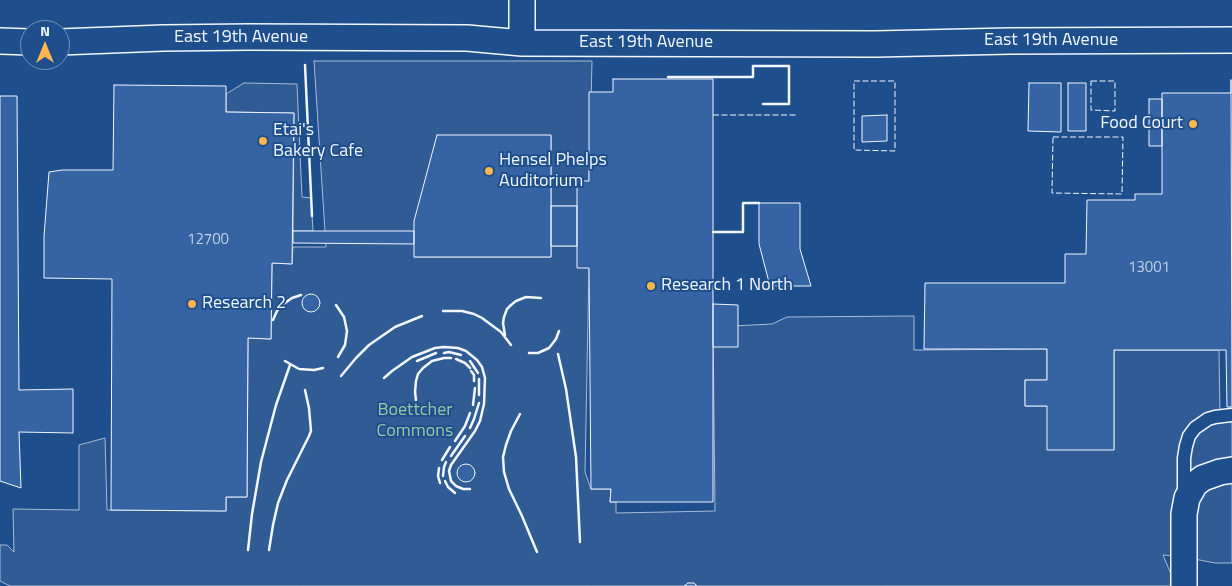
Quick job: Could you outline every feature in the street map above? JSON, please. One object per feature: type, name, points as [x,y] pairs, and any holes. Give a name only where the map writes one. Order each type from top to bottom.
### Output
[{"type":"street","points":[[522,0],[522,43]]},
{"type":"street","name":"East 19th Avenue","points":[[70,42],[258,37],[467,38],[522,43],[884,44],[1010,41],[1232,40]]},
{"type":"street","points":[[0,42],[20,42]]},
{"type":"street","points":[[1184,586],[1184,514],[1186,498],[1195,484],[1208,475],[1232,470]]},
{"type":"lane","points":[[1184,514],[1184,458],[1189,436],[1203,421],[1232,415]]},
{"type":"shaded area","name":"Boettcher Commons","points":[[314,61],[592,61],[589,181],[577,206],[551,206],[551,136],[414,257],[551,257],[551,246],[577,246],[589,268],[585,472],[591,489],[611,489],[610,502],[616,502],[616,513],[715,511],[713,327],[772,324],[787,317],[914,316],[914,350],[1047,349],[1047,380],[1025,380],[1025,406],[1047,406],[1114,450],[1114,350],[1219,350],[1220,416],[1232,416],[1232,563],[1215,563],[1163,555],[1171,574],[1173,586],[10,586],[0,581],[0,545],[7,545],[14,552],[13,509],[79,510],[79,445],[105,438],[107,510],[226,511],[226,497],[247,497],[248,338],[271,339],[272,263],[292,264],[293,247],[326,247]]},
{"type":"shaded area","points":[[244,83],[297,84],[302,197],[311,198],[313,231],[293,231],[294,113],[226,112],[226,94]]},
{"type":"building","name":"Research 1 North","points":[[613,79],[713,79],[713,502],[610,502],[611,489],[591,489],[589,268],[577,268],[577,181],[589,181],[589,92],[613,92]]},
{"type":"building","points":[[1231,80],[1232,407],[1227,407],[1226,350],[1114,350],[1114,450],[1047,450],[1047,406],[1025,406],[1025,380],[1047,380],[1047,349],[924,349],[925,283],[1065,283],[1065,254],[1086,254],[1087,200],[1135,200],[1135,194],[1162,194],[1162,93],[1231,93]]},
{"type":"building","points":[[1029,83],[1061,83],[1061,132],[1028,131]]},
{"type":"building","points":[[1068,83],[1086,83],[1086,131],[1068,131]]},
{"type":"building","name":"Research 2","points":[[114,85],[226,86],[226,112],[294,113],[292,264],[272,263],[271,339],[248,338],[247,497],[226,497],[226,511],[111,510],[112,279],[44,278],[44,236],[49,172],[62,170],[113,170]]},
{"type":"building","points":[[0,96],[17,96],[19,390],[73,389],[73,433],[19,432],[21,488],[0,481]]},
{"type":"building","points":[[1149,99],[1162,99],[1162,146],[1149,146]]},
{"type":"building","points":[[887,115],[887,141],[862,142],[862,116]]},
{"type":"building","name":"Hensel Phelps Auditorium","points":[[437,135],[551,135],[551,257],[414,257],[414,221]]},
{"type":"building","points":[[759,203],[800,203],[800,249],[811,286],[770,286],[759,244]]},
{"type":"building","points":[[551,206],[577,206],[577,246],[551,246]]},
{"type":"building","points":[[293,231],[414,231],[414,244],[293,243]]},
{"type":"building","points":[[311,294],[317,297],[320,303],[317,309],[311,312],[305,309],[302,303],[305,297]]},
{"type":"building","points":[[713,304],[738,305],[738,347],[713,347]]},
{"type":"building","points":[[462,464],[470,464],[475,469],[473,480],[462,482],[457,477],[457,469]]},
{"type":"building","points":[[688,583],[694,583],[697,586],[684,586]]},
{"type":"fence","points":[[854,81],[895,81],[895,151],[854,150],[854,81]]},
{"type":"fence","points":[[1091,81],[1115,81],[1115,111],[1091,110],[1091,81]]},
{"type":"fence","points":[[713,115],[796,115]]},
{"type":"fence","points":[[1053,137],[1123,137],[1122,194],[1052,193],[1053,137]]},
{"type":"wall","points":[[305,65],[312,216]]},
{"type":"wall","points":[[668,77],[753,77],[753,66],[789,66],[789,104],[763,104]]},
{"type":"wall","points":[[713,232],[743,232],[743,203],[759,203]]},
{"type":"wall","points":[[273,320],[282,305],[292,298],[301,295]]},
{"type":"wall","points":[[505,335],[503,323],[507,309],[516,301],[526,297],[541,298]]},
{"type":"wall","points":[[336,305],[344,317],[347,331],[345,345],[338,357]]},
{"type":"wall","points":[[443,311],[462,311],[474,314],[501,332],[511,345]]},
{"type":"wall","points":[[341,376],[369,345],[395,327],[422,316]]},
{"type":"wall","points":[[529,353],[538,353],[549,348],[559,331]]},
{"type":"wall","points":[[384,378],[412,357],[435,348],[458,348],[466,351],[477,360],[482,367],[485,378],[484,404],[480,421],[449,471],[451,481],[456,486],[470,489]]},
{"type":"wall","points":[[444,353],[449,352],[461,355]]},
{"type":"wall","points":[[417,361],[436,353]]},
{"type":"wall","points":[[558,354],[566,389],[576,457],[580,542]]},
{"type":"wall","points":[[416,400],[415,392],[418,374],[432,361],[451,358]]},
{"type":"wall","points":[[456,359],[465,363],[470,368]]},
{"type":"wall","points":[[285,361],[299,369],[314,370],[323,368]]},
{"type":"wall","points":[[470,361],[478,373]]},
{"type":"wall","points":[[248,550],[261,462],[276,405],[290,365]]},
{"type":"wall","points":[[471,371],[474,375],[474,381]]},
{"type":"wall","points":[[479,379],[479,395]]},
{"type":"wall","points":[[473,405],[475,388]]},
{"type":"wall","points":[[269,550],[278,503],[311,431],[305,390]]},
{"type":"wall","points":[[470,428],[479,403]]},
{"type":"wall","points":[[455,441],[465,426],[470,413]]},
{"type":"wall","points":[[520,414],[506,445],[503,457],[504,472],[509,489],[537,552]]},
{"type":"wall","points":[[451,456],[465,436]]},
{"type":"wall","points":[[442,460],[450,447]]},
{"type":"wall","points":[[443,476],[446,462]]},
{"type":"wall","points":[[439,468],[438,476],[440,483]]},
{"type":"wall","points":[[445,481],[448,487],[455,493]]},
{"type":"place","name":"Food Court","points":[[1193,124]]},
{"type":"place","name":"Etai's Bakery Cafe","points":[[263,141]]},
{"type":"place","name":"Hensel Phelps Auditorium","points":[[489,171]]},
{"type":"place","name":"Research 1 North","points":[[651,286]]},
{"type":"place","name":"Research 2","points":[[192,304]]}]
